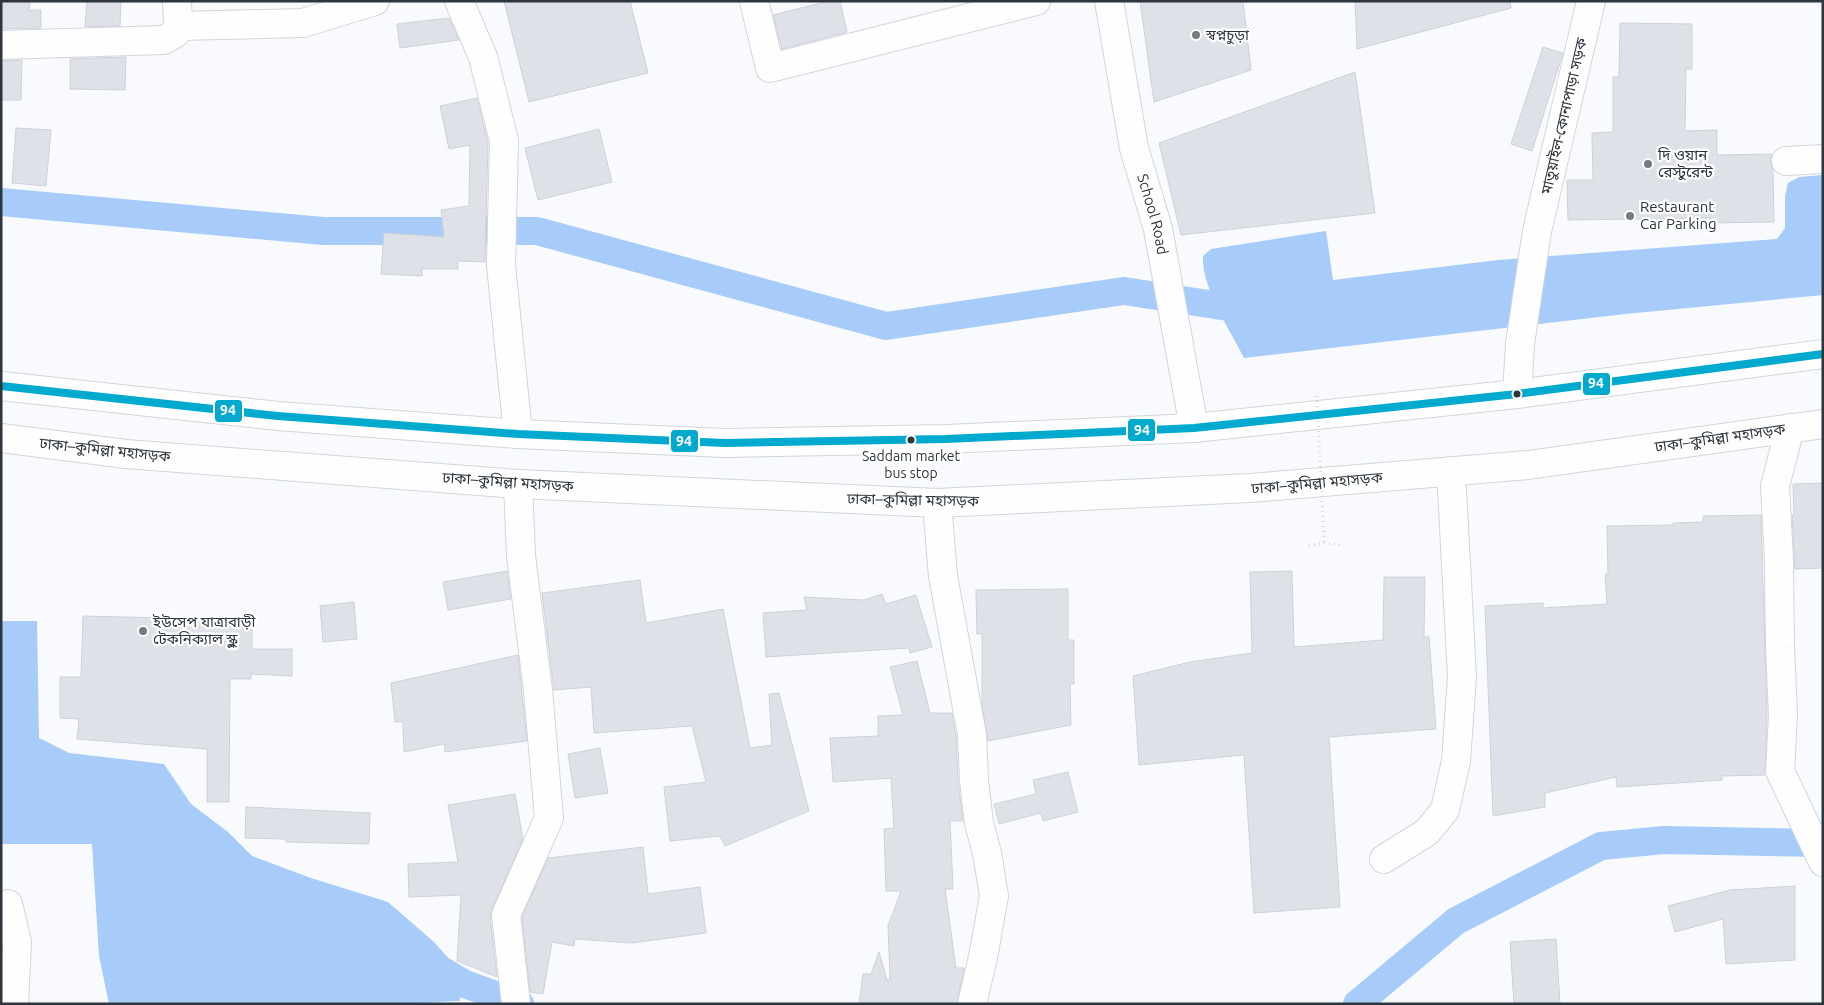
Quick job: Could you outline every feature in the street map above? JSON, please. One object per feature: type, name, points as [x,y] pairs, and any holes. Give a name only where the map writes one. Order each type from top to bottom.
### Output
[{"type":"main road","points":[[1,45],[164,40],[176,33],[177,13],[303,23],[375,1]]},
{"type":"main road","points":[[459,1],[486,67],[504,141],[501,265],[518,434]]},
{"type":"main road","points":[[754,1],[770,68],[1036,1]]},
{"type":"main road","name":"School Road","points":[[1109,1],[1134,148],[1158,229],[1194,428]]},
{"type":"main road","name":"মাতুয়াইল-কোনাপাড়া সড়ক","points":[[1517,394],[1520,344],[1536,231],[1591,1]]},
{"type":"main road","points":[[1786,161],[1823,159]]},
{"type":"main road","points":[[1,386],[278,416],[518,434],[725,443],[946,439],[1194,428],[1517,394],[1823,354]]},
{"type":"main road","name":"ঢাকা–কুমিল্লা মহাসড়ক","points":[[1,438],[126,454],[518,484],[937,503],[1250,488],[1528,465],[1823,424]]},
{"type":"main road","points":[[1790,428],[1775,486],[1783,716],[1780,771],[1823,862]]},
{"type":"main road","points":[[1384,859],[1427,832],[1445,810],[1456,761],[1462,676],[1451,471]]},
{"type":"main road","points":[[516,1004],[506,915],[549,818],[538,690],[521,556],[518,484]]},
{"type":"main road","points":[[937,503],[943,576],[972,735],[974,780],[994,896],[984,957],[972,1004]]},
{"type":"main road","points":[[8,904],[17,942],[14,1004]]},
{"type":"path","points":[[1317,396],[1324,543]]},
{"type":"path","points":[[1309,546],[1324,543],[1343,545]]},
{"type":"water","points":[[1823,175],[1823,295],[1625,314],[1244,358],[1211,295],[1204,268],[1203,256],[1211,249],[1326,231],[1333,280],[1498,260],[1777,239],[1785,228],[1785,196],[1788,183],[1799,177]]},
{"type":"water","points":[[1,621],[37,621],[39,738],[69,753],[164,764],[191,804],[228,832],[252,856],[311,878],[388,902],[434,942],[459,970],[460,1001],[396,1004],[109,1004],[99,956],[92,844],[1,844]]},
{"type":"building","points":[[1,1],[30,1],[29,10],[41,10],[41,28],[1,29]]},
{"type":"building","points":[[87,1],[121,1],[120,26],[85,27]]},
{"type":"building","points":[[504,1],[630,1],[648,73],[529,102]]},
{"type":"building","points":[[829,1],[840,1],[847,32],[782,49],[773,15]]},
{"type":"building","name":"স্বপ্নচুড়া","points":[[1140,1],[1243,1],[1251,70],[1154,102]]},
{"type":"building","points":[[1355,1],[1510,1],[1511,8],[1357,49]]},
{"type":"building","points":[[449,18],[459,40],[400,48],[397,24]]},
{"type":"building","points":[[1620,23],[1692,24],[1692,69],[1686,69],[1685,131],[1717,130],[1717,155],[1772,154],[1770,161],[1773,170],[1774,222],[1710,223],[1710,218],[1568,220],[1567,180],[1593,180],[1592,133],[1613,132],[1613,77],[1619,77]]},
{"type":"building","points":[[1543,47],[1563,53],[1532,151],[1511,144]]},
{"type":"building","points":[[126,57],[125,90],[70,89],[70,59]]},
{"type":"building","points":[[22,60],[21,100],[1,100],[1,61]]},
{"type":"building","points":[[1355,72],[1375,213],[1181,235],[1159,143]]},
{"type":"building","points":[[477,98],[488,143],[485,262],[458,261],[458,269],[422,269],[422,276],[381,274],[384,233],[444,237],[441,210],[469,206],[470,145],[449,149],[440,106]]},
{"type":"building","points":[[16,128],[51,130],[46,186],[12,183]]},
{"type":"building","points":[[599,129],[612,182],[538,200],[525,148]]},
{"type":"building","points":[[1823,483],[1823,568],[1795,569],[1792,515],[1794,515],[1793,484]]},
{"type":"building","points":[[1761,515],[1767,716],[1765,775],[1722,776],[1722,780],[1617,787],[1616,777],[1545,793],[1545,807],[1493,816],[1485,606],[1543,603],[1543,608],[1607,604],[1605,574],[1608,574],[1607,526],[1673,525],[1673,523],[1703,522],[1703,516]]},
{"type":"building","points":[[507,571],[511,599],[448,610],[443,582]]},
{"type":"building","points":[[1292,571],[1294,647],[1383,640],[1384,577],[1425,577],[1424,637],[1429,637],[1436,729],[1329,737],[1340,907],[1254,913],[1244,755],[1139,765],[1133,676],[1190,662],[1252,653],[1250,572]]},
{"type":"building","points":[[640,580],[646,623],[723,609],[750,748],[772,745],[769,694],[779,693],[809,811],[725,846],[720,836],[670,841],[664,787],[706,782],[692,726],[594,733],[591,687],[554,690],[542,593]]},
{"type":"building","points":[[1068,589],[1068,640],[1074,640],[1074,684],[1070,684],[1071,725],[988,741],[982,705],[982,634],[977,634],[976,590]]},
{"type":"building","points":[[882,594],[886,604],[916,595],[932,647],[910,653],[909,648],[766,657],[763,613],[807,610],[804,597],[864,600]]},
{"type":"building","points":[[354,602],[357,639],[323,642],[320,606]]},
{"type":"building","points":[[83,616],[252,620],[252,649],[292,649],[292,676],[251,674],[251,679],[230,679],[229,802],[207,802],[207,749],[77,739],[79,719],[60,718],[60,677],[81,677]]},
{"type":"building","points":[[518,655],[527,741],[445,752],[444,744],[404,752],[403,722],[395,722],[391,683]]},
{"type":"building","points":[[917,661],[930,713],[952,713],[956,737],[958,781],[963,821],[950,821],[953,889],[945,889],[956,968],[964,968],[957,1004],[859,1004],[863,974],[871,974],[879,952],[887,980],[890,979],[888,926],[901,891],[886,891],[884,829],[894,828],[891,778],[833,782],[830,738],[878,736],[878,716],[903,715],[890,667]]},
{"type":"building","points":[[600,748],[608,793],[575,798],[568,754]]},
{"type":"building","points":[[1068,772],[1078,812],[1043,821],[1041,813],[999,824],[994,804],[1036,794],[1033,780]]},
{"type":"building","points":[[515,794],[523,839],[490,916],[497,977],[457,961],[461,895],[409,897],[408,864],[458,862],[448,805]]},
{"type":"building","points":[[246,807],[370,813],[369,844],[286,842],[286,839],[245,838]]},
{"type":"building","points":[[643,847],[648,894],[700,887],[706,933],[632,943],[575,939],[574,946],[552,942],[543,994],[530,992],[522,917],[548,858]]},
{"type":"building","points":[[1795,886],[1795,960],[1726,964],[1723,919],[1675,932],[1668,906],[1730,890]]},
{"type":"building","points":[[1556,939],[1560,1004],[1514,1004],[1510,942]]},
{"type":"waterway","points":[[1,202],[323,231],[537,231],[886,326],[1124,291],[1254,311]]},
{"type":"waterway","points":[[1357,1004],[1456,921],[1601,846],[1664,840],[1823,843]]},
{"type":"waterway","points":[[426,961],[465,984],[520,1004]]},
{"type":"transit line","name":"94","points":[[1,386],[278,416],[518,434],[725,443],[946,439],[1194,428],[1517,394],[1823,354]]},
{"type":"place","name":"স্বপ্নচুড়া","points":[[1196,35]]},
{"type":"place","name":"দি ওয়ান রেস্টুরেন্ট","points":[[1648,164]]},
{"type":"place","name":"Restaurant Car Parking","points":[[1630,216]]},
{"type":"place","name":"Saddam market bus stop","points":[[911,440]]},
{"type":"place","name":"ইউসেপ যাত্রাবাড়ী টেকনিক্যাল স্কুল","points":[[143,631]]}]
